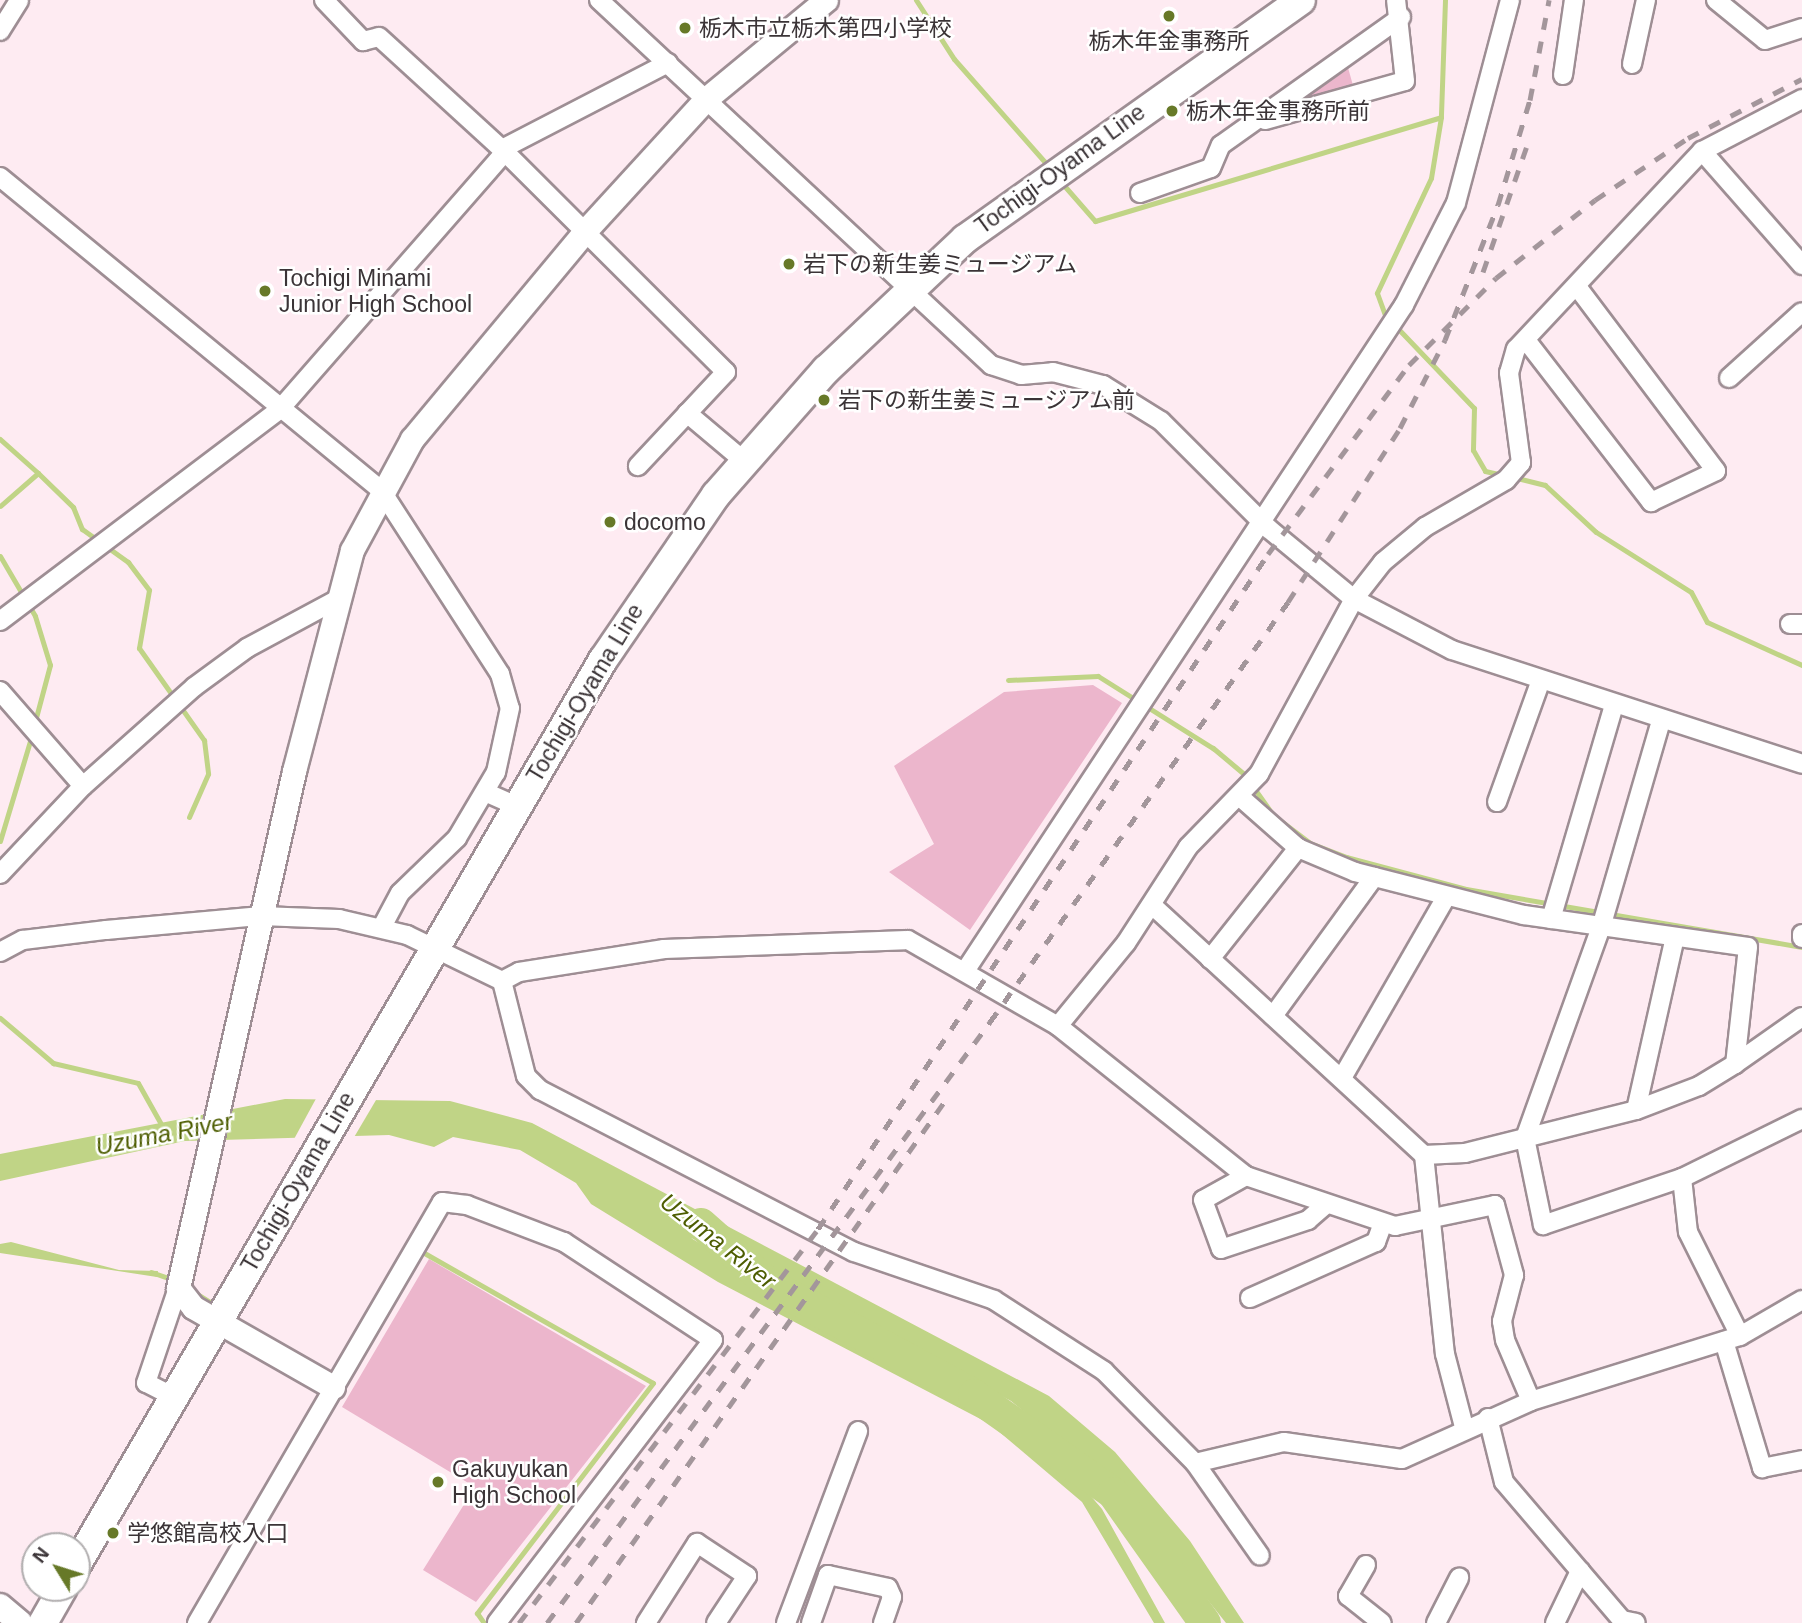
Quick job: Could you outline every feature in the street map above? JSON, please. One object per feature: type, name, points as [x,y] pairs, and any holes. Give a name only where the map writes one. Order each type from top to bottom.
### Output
[{"type":"main road","name":"Tochigi-Oyama Line","points":[[91,1539],[516,806],[659,572],[744,461],[905,291],[1027,191],[1301,0]]},
{"type":"main road","points":[[43,1623],[55,1602]]},
{"type":"main road","points":[[0,1605],[20,1623]]},
{"type":"street","points":[[1,29],[19,0]]},
{"type":"street","points":[[324,0],[363,41],[379,37],[504,150],[726,372],[638,466]]},
{"type":"street","points":[[599,0],[706,98],[905,291],[991,365],[1021,375],[1053,372],[1103,385],[1161,421],[1261,522],[1354,599],[1452,650],[1661,721],[1802,764]]},
{"type":"street","points":[[172,1396],[146,1383],[178,1288],[261,916],[336,600],[381,490],[446,394],[585,231],[706,98],[826,0]]},
{"type":"street","points":[[967,968],[1404,305],[1456,202],[1510,0]]},
{"type":"street","points":[[1563,75],[1574,0]]},
{"type":"street","points":[[1632,64],[1646,0]]},
{"type":"street","points":[[1716,0],[1765,40],[1802,28]]},
{"type":"street","points":[[1253,124],[1405,81],[1398,9]]},
{"type":"street","points":[[1140,193],[1211,167],[1221,145],[1253,124],[1398,9]]},
{"type":"street","points":[[0,621],[281,409],[504,150],[668,63]]},
{"type":"street","points":[[1058,1026],[1152,905],[1188,847],[1238,796],[1283,733],[1354,599],[1383,562],[1424,527],[1506,480],[1521,463],[1509,373],[1525,340],[1578,288],[1702,150],[1802,99]]},
{"type":"street","points":[[1702,150],[1802,265]]},
{"type":"street","points":[[0,177],[381,490],[500,674],[510,708],[507,742],[485,792],[457,838],[385,912],[381,928]]},
{"type":"street","points":[[1525,340],[1651,502],[1716,471],[1578,288]]},
{"type":"street","points":[[1729,377],[1802,312]]},
{"type":"street","points":[[687,413],[744,461]]},
{"type":"street","points":[[0,874],[83,786],[247,648],[336,600]]},
{"type":"street","points":[[1497,802],[1541,680]]},
{"type":"street","points":[[0,691],[83,786]]},
{"type":"street","points":[[1551,919],[1614,705]]},
{"type":"street","points":[[1661,721],[1601,927],[1525,1138],[1543,1225],[1682,1178],[1802,1119]]},
{"type":"street","points":[[485,792],[516,806]]},
{"type":"street","points":[[1238,796],[1298,848],[1374,877],[1447,897],[1551,919],[1748,947],[1735,1064]]},
{"type":"street","points":[[1210,959],[1298,848]]},
{"type":"street","points":[[1273,1016],[1374,877]]},
{"type":"street","points":[[1342,1078],[1447,897]]},
{"type":"street","points":[[1152,905],[1424,1155],[1445,1354],[1464,1427]]},
{"type":"street","points":[[0,952],[23,940],[261,916],[381,928],[435,946],[502,981],[526,1076],[540,1090],[854,1252],[994,1300],[1104,1371],[1195,1463],[1260,1556]]},
{"type":"street","points":[[502,981],[519,972],[664,949],[878,936],[908,940],[967,968],[1058,1026],[1246,1176],[1324,1206],[1383,1223],[1429,1219],[1495,1205],[1503,1217],[1514,1275],[1502,1321],[1531,1401]]},
{"type":"street","points":[[1636,1110],[1675,937]]},
{"type":"street","points":[[1424,1155],[1465,1153],[1636,1110],[1699,1086],[1802,1017]]},
{"type":"street","points":[[1246,1176],[1203,1200],[1222,1249],[1308,1220],[1324,1206]]},
{"type":"street","points":[[1682,1178],[1688,1232],[1732,1338],[1762,1468],[1802,1460]]},
{"type":"street","points":[[197,1623],[442,1202],[467,1205],[564,1241],[713,1340],[497,1623]]},
{"type":"street","points":[[1250,1298],[1376,1242],[1383,1223]]},
{"type":"street","points":[[178,1288],[181,1298],[333,1387]]},
{"type":"street","points":[[1195,1463],[1284,1442],[1402,1458],[1464,1427],[1531,1401],[1732,1338],[1802,1300]]},
{"type":"street","points":[[1488,1418],[1504,1482],[1622,1619],[1636,1623]]},
{"type":"street","points":[[786,1623],[858,1430]]},
{"type":"street","points":[[646,1623],[697,1543],[747,1576],[716,1623]]},
{"type":"street","points":[[1366,1565],[1348,1596],[1382,1623]]},
{"type":"street","points":[[1555,1623],[1580,1571]]},
{"type":"street","points":[[811,1623],[828,1575],[888,1588],[892,1597],[883,1623]]},
{"type":"street","points":[[1436,1623],[1459,1578]]},
{"type":"shaded area","points":[[1347,64],[1354,89],[1279,112]]},
{"type":"shaded area","points":[[1093,685],[1122,703],[970,930],[889,872],[934,844],[894,766],[1004,692]]},
{"type":"shaded area","points":[[429,1259],[646,1386],[476,1602],[423,1570],[475,1487],[342,1407]]},
{"type":"water","points":[[285,1099],[450,1101],[532,1123],[1049,1396],[1115,1452],[1190,1541],[1244,1623],[1226,1623],[1123,1493],[1011,1401],[745,1259],[691,1238],[866,1345],[975,1398],[1057,1457],[1102,1509],[1165,1623],[1154,1623],[1082,1502],[990,1424],[718,1282],[591,1204],[576,1183],[520,1150],[453,1137],[434,1147],[389,1135],[185,1141],[0,1181],[0,1154]]},
{"type":"water","points":[[11,1242],[119,1270],[158,1271],[157,1277],[0,1253],[0,1244]]},
{"type":"pier","points":[[318,1095],[379,1095],[353,1139],[293,1141]]},
{"type":"waterway","points":[[916,0],[954,59],[1051,169]]},
{"type":"waterway","points":[[1445,0],[1441,117],[1431,178],[1377,293],[1385,315],[1474,408],[1473,450],[1485,471],[1503,475]]},
{"type":"waterway","points":[[1061,182],[1095,221],[1441,117]]},
{"type":"waterway","points":[[0,439],[38,473],[0,506]]},
{"type":"waterway","points":[[38,473],[73,507],[82,529],[128,562],[149,590],[139,648],[204,740],[208,774],[189,817]]},
{"type":"waterway","points":[[1513,477],[1545,485],[1596,532],[1691,592],[1707,622],[1802,665]]},
{"type":"waterway","points":[[0,556],[35,616],[50,665],[34,725]]},
{"type":"waterway","points":[[1008,680],[1098,676],[1213,748],[1244,774],[1273,815],[1310,843],[1346,857],[1466,889],[1802,947]]},
{"type":"waterway","points":[[0,841],[32,734]]},
{"type":"waterway","points":[[0,1018],[53,1063],[138,1083],[161,1124]]},
{"type":"waterway","name":"Uzuma River","points":[[701,1224],[769,1284],[974,1395],[1113,1493],[1205,1623]]},
{"type":"waterway","points":[[419,1250],[653,1383],[477,1613],[484,1623]]},
{"type":"waterway","points":[[151,1272],[174,1280]]},
{"type":"waterway","points":[[194,1292],[218,1307]]},
{"type":"railway","points":[[547,1623],[990,1022],[1288,602],[1400,428],[1445,340],[1498,205],[1530,100],[1549,0]]},
{"type":"railway","points":[[519,1623],[818,1229],[1268,554],[1409,365],[1496,278],[1595,200],[1688,138],[1802,79]]},
{"type":"railway","points":[[1483,272],[1530,137]]},
{"type":"railway","points":[[576,1623],[947,1098]]},
{"type":"place","name":"栃木年金事務所","points":[[1169,16]]},
{"type":"place","name":"栃木市立栃木第四小学校","points":[[685,28]]},
{"type":"place","name":"栃木年金事務所前","points":[[1172,111]]},
{"type":"place","name":"岩下の新生姜ミュージアム","points":[[789,264]]},
{"type":"place","name":"Tochigi Minami Junior High School","points":[[265,291]]},
{"type":"place","name":"岩下の新生姜ミュージアム前","points":[[824,400]]},
{"type":"place","name":"docomo","points":[[610,522]]},
{"type":"place","name":"Gakuyukan High School","points":[[438,1482]]},
{"type":"place","name":"学悠館高校入口","points":[[113,1533]]}]
